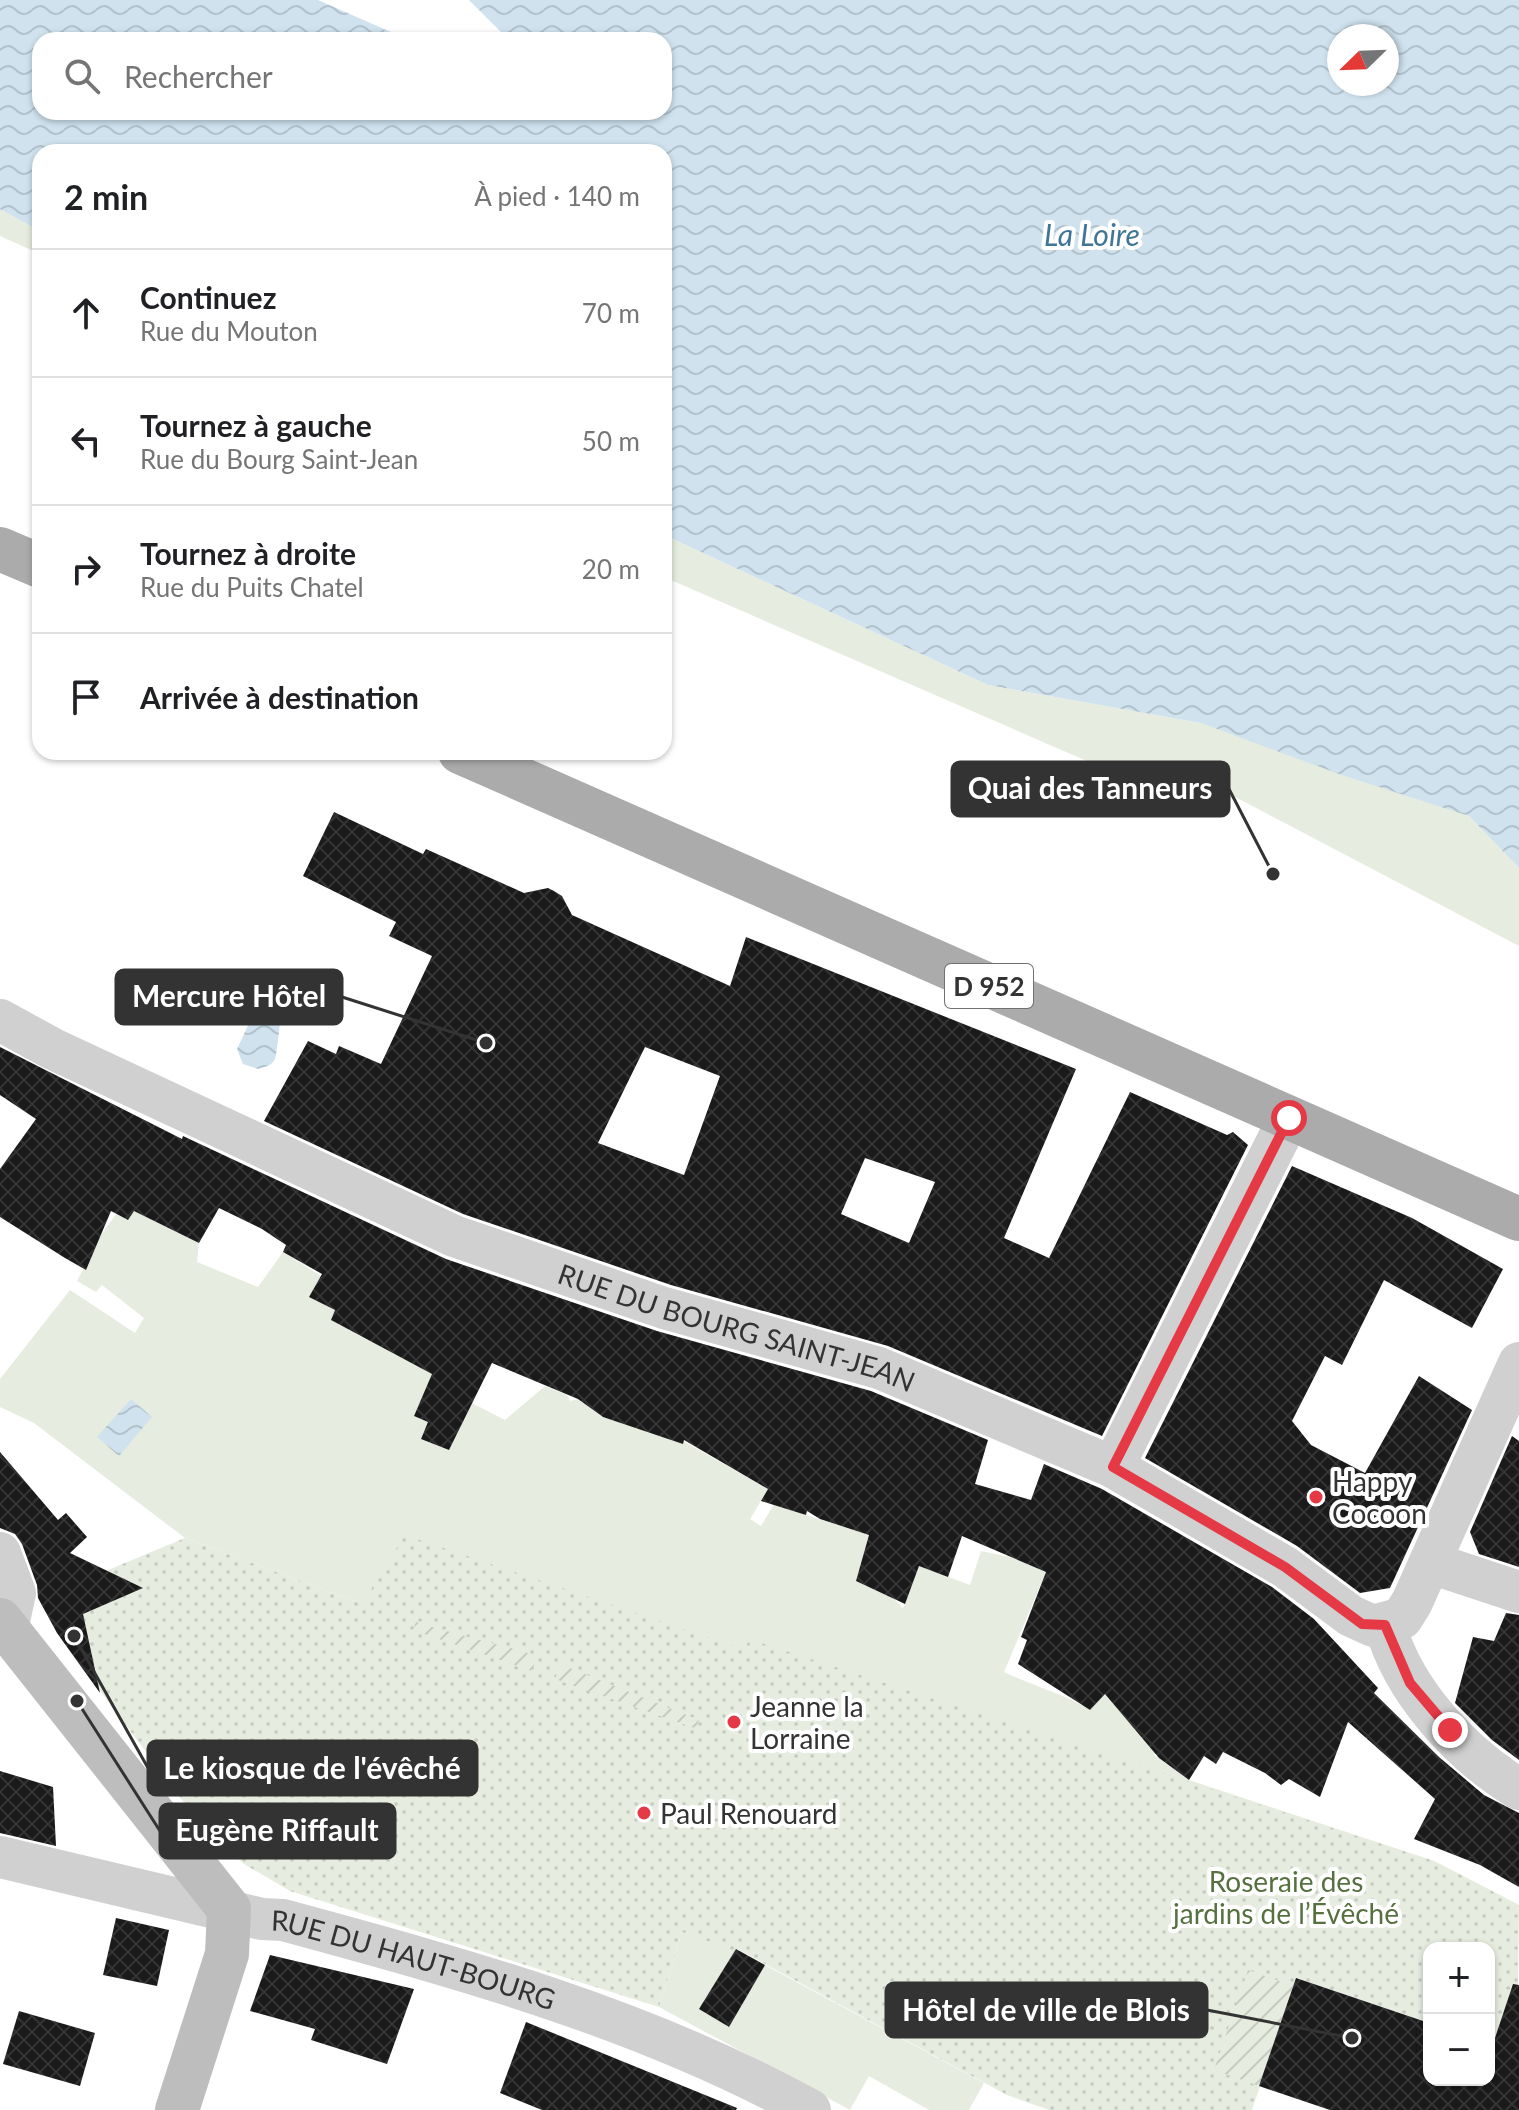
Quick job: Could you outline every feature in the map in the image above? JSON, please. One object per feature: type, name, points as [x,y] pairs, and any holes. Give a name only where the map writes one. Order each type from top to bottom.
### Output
[{"type":"main road","points":[[0,549],[32,563]]},
{"type":"main road","name":"D 952","points":[[478,760],[1519,1219]]},
{"type":"street","name":"RUE DU BOURG SAINT-JEAN","points":[[0,1020],[53,1049],[454,1236],[664,1308],[879,1368],[1113,1467],[1285,1567],[1362,1624],[1385,1625]]},
{"type":"street","points":[[1113,1467],[1289,1118]]},
{"type":"street","points":[[1519,1363],[1431,1563],[1402,1618],[1385,1625],[1410,1683],[1474,1757],[1519,1789]]},
{"type":"street","points":[[0,1553],[15,1593],[4,1625],[229,1909],[227,1954],[177,2110]]},
{"type":"street","points":[[1431,1563],[1519,1592]]},
{"type":"street","name":"RUE DU HAUT-BOURG","points":[[0,1857],[262,1919],[283,1920],[466,1970],[648,2032],[736,2069],[810,2110]]},
{"type":"green space","points":[[0,209],[32,227],[32,250],[0,236]]},
{"type":"green space","points":[[672,539],[988,685],[1201,723],[1469,816],[1519,868],[1519,946],[1203,780],[1181,802],[672,580]]},
{"type":"green space","points":[[136,1207],[199,1242],[197,1262],[258,1287],[283,1252],[321,1276],[309,1297],[335,1310],[331,1320],[367,1340],[446,1345],[414,1416],[426,1421],[432,1409],[430,1433],[424,1430],[421,1439],[449,1450],[472,1403],[505,1420],[545,1386],[567,1395],[570,1401],[578,1399],[602,1417],[669,1433],[768,1489],[750,1519],[761,1526],[779,1496],[806,1515],[869,1535],[856,1581],[894,1599],[903,1608],[919,1566],[970,1585],[981,1551],[1010,1557],[1046,1572],[1004,1672],[1090,1710],[1108,1689],[1161,1718],[1141,1737],[1158,1749],[1154,1755],[1189,1780],[1434,1861],[1519,1905],[750,1640],[746,1651],[362,1604],[185,1538],[34,1423],[0,1407],[0,1379],[70,1290],[135,1333],[144,1318],[102,1285],[96,1292],[77,1281],[116,1214],[128,1220]]},
{"type":"green space","name":"Roseraie des jardins de l’Évêché","points":[[405,1535],[745,1650],[749,1639],[1434,1861],[1519,1905],[1517,2063],[1495,2055],[1495,1942],[1423,1942],[1423,2021],[1296,1978],[1252,2110],[1049,2110],[1007,2095],[737,1949],[729,1961],[721,1946],[682,1932],[659,2007],[290,1891],[244,1864],[201,1825],[68,1648],[96,1575],[185,1538],[362,1604]]},
{"type":"green space","points":[[416,1622],[537,1656],[532,1671],[413,1630]]},
{"type":"green space","points":[[560,1664],[699,1720],[697,1729],[555,1679]]},
{"type":"green space","points":[[682,1932],[722,1946],[729,1961],[700,2009],[728,2027],[765,1965],[984,2083],[969,2110],[929,2110],[869,2076],[850,2110],[659,2007]]},
{"type":"green space","points":[[1248,1970],[1293,1986],[1259,2086],[1214,2070]]},
{"type":"water","name":"La Loire","points":[[0,0],[318,0],[391,32],[32,32],[32,120],[672,120],[672,32],[501,32],[469,0],[1519,0],[1519,868],[1469,816],[1339,774],[1201,723],[988,685],[672,539],[672,144],[32,144],[32,227],[0,209]]},
{"type":"water","points":[[264,998],[282,1005],[275,1059],[270,1065],[258,1069],[243,1064],[237,1049],[260,1000]]},
{"type":"water","points":[[131,1399],[152,1417],[119,1456],[97,1437]]},
{"type":"building","points":[[334,812],[423,854],[426,849],[524,893],[548,888],[562,896],[572,915],[730,986],[746,937],[1076,1069],[1004,1238],[1049,1258],[1130,1092],[1227,1135],[1233,1132],[1248,1145],[1102,1436],[888,1346],[671,1285],[463,1214],[264,1121],[308,1041],[336,1054],[339,1046],[381,1064],[432,956],[389,936],[396,922],[303,876]],"holes":[[[645,1047],[720,1076],[684,1175],[598,1143]],[[865,1158],[935,1182],[909,1243],[841,1214]]]},
{"type":"building","points":[[0,1047],[182,1139],[183,1136],[446,1259],[657,1331],[871,1391],[988,1440],[975,1484],[1031,1500],[1044,1464],[1102,1489],[1272,1587],[1314,1619],[1378,1688],[1374,1693],[1439,1757],[1484,1795],[1519,1813],[1519,1887],[1480,1865],[1414,1839],[1435,1799],[1348,1722],[1320,1797],[1289,1779],[1281,1785],[1265,1773],[1223,1752],[1216,1764],[1204,1756],[1189,1780],[1159,1758],[1105,1694],[1090,1710],[1018,1664],[1027,1640],[1021,1637],[1046,1572],[962,1536],[948,1577],[919,1566],[905,1604],[856,1581],[869,1535],[820,1519],[807,1511],[806,1515],[761,1501],[768,1489],[684,1440],[683,1444],[603,1417],[578,1399],[492,1363],[449,1450],[421,1439],[428,1422],[414,1416],[432,1374],[331,1320],[335,1310],[309,1297],[322,1274],[283,1252],[286,1245],[262,1229],[219,1208],[199,1243],[134,1211],[128,1220],[111,1211],[86,1270],[0,1217],[0,1169],[36,1119],[0,1095]]},
{"type":"building","points":[[1292,1166],[1412,1218],[1503,1269],[1472,1328],[1384,1280],[1342,1365],[1325,1356],[1292,1421],[1311,1445],[1365,1473],[1419,1376],[1472,1410],[1390,1588],[1360,1593],[1297,1546],[1145,1458]]},
{"type":"building","points":[[1512,1436],[1519,1441],[1519,1567],[1479,1554],[1470,1532]]},
{"type":"building","points":[[0,1452],[58,1520],[66,1513],[87,1537],[70,1553],[143,1588],[83,1614],[100,1693],[57,1633],[38,1598],[37,1585],[22,1544],[15,1534],[0,1528]]},
{"type":"building","points":[[1506,1613],[1519,1615],[1519,1760],[1492,1740],[1455,1703],[1473,1637],[1494,1641]]},
{"type":"building","points":[[0,1771],[53,1787],[56,1846],[0,1833]]},
{"type":"building","points":[[116,1918],[169,1930],[157,1986],[103,1975]]},
{"type":"building","points":[[736,1949],[765,1965],[729,2027],[699,2009]]},
{"type":"building","points":[[270,1955],[414,1989],[387,2064],[311,2040],[315,2029],[250,2011]]},
{"type":"building","points":[[1296,1978],[1423,2021],[1423,2086],[1495,2086],[1495,2038],[1513,1984],[1519,1985],[1519,2110],[1330,2110],[1259,2086]]},
{"type":"building","points":[[19,2011],[95,2033],[80,2086],[3,2064]]},
{"type":"building","points":[[526,2022],[737,2108],[542,2110],[500,2093]]},
{"type":"place","name":"Quai des Tanneurs","points":[[1273,874]]},
{"type":"place","name":"Mercure Hôtel","points":[[486,1043]]},
{"type":"place","name":"Happy Cocoon","points":[[1316,1497]]},
{"type":"place","name":"Le kiosque de l'évêché","points":[[74,1636]]},
{"type":"place","name":"Eugène Riffault","points":[[77,1701]]},
{"type":"place","name":"Jeanne la Lorraine","points":[[734,1722]]},
{"type":"place","name":"Paul Renouard","points":[[644,1813]]},
{"type":"place","name":"Hôtel de ville de Blois","points":[[1352,2038]]},
{"type":"route","points":[[1289,1118],[1113,1467],[1285,1567],[1362,1624],[1385,1625],[1391,1645],[1410,1683],[1450,1730]]}]
